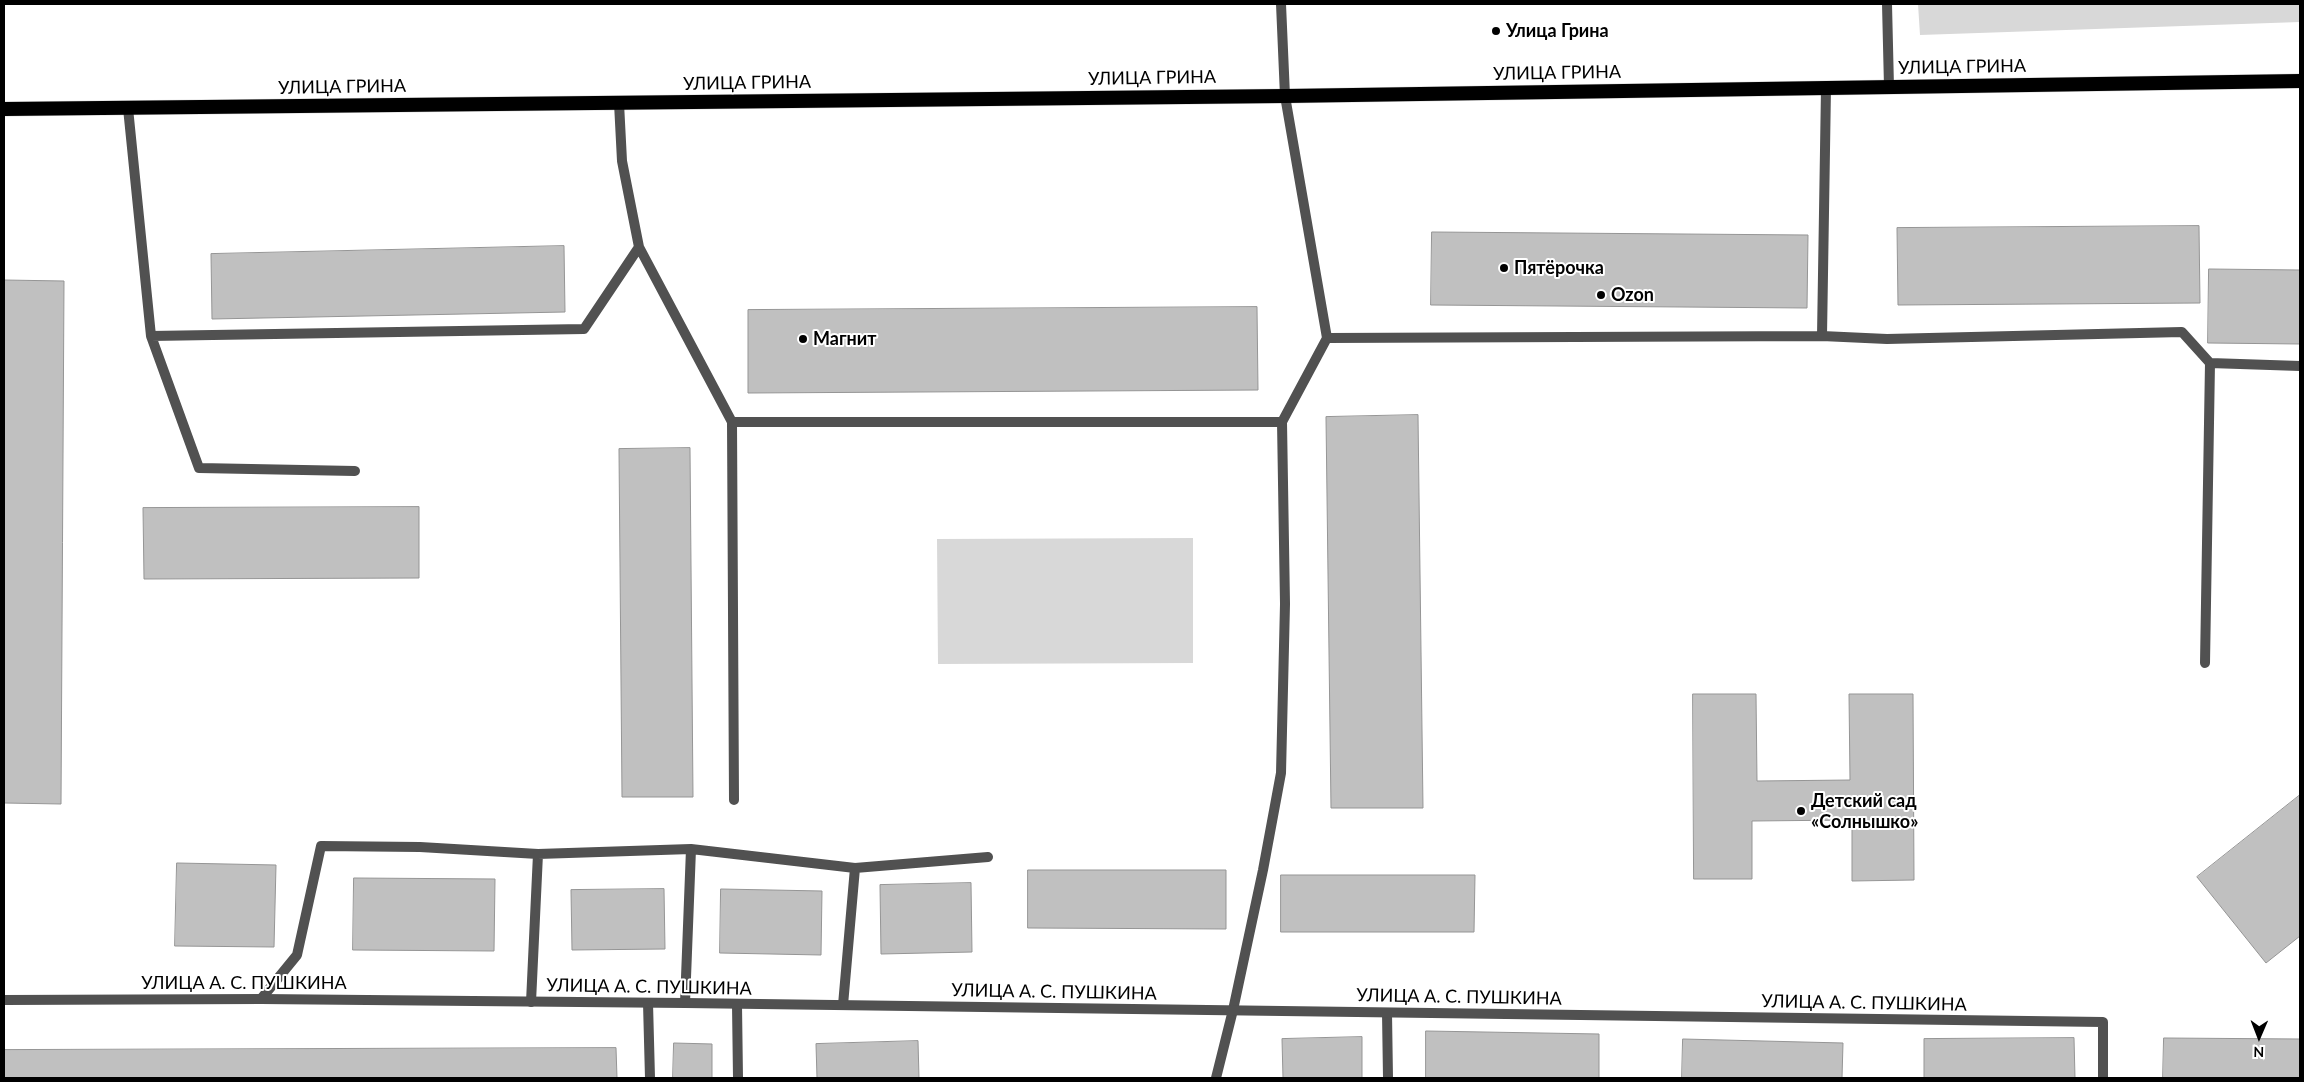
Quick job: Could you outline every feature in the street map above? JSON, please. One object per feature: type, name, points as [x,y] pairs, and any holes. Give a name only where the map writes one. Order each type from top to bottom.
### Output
[{"type":"highway","name":"УЛИЦА ГРИНА","points":[[4,109],[1285,96],[2300,81]]},
{"type":"street","points":[[1216,1078],[1233,1010],[1281,773],[1285,604],[1282,422],[1327,338],[1285,96],[1281,4]]},
{"type":"street","points":[[1887,4],[1890,87]]},
{"type":"street","points":[[1822,336],[1826,88]]},
{"type":"street","points":[[619,103],[622,161],[639,247],[732,422],[734,800]]},
{"type":"street","points":[[128,108],[150,336],[199,468],[355,471]]},
{"type":"street","points":[[150,336],[584,329],[639,247]]},
{"type":"street","points":[[1327,338],[1822,336],[1887,339],[2182,332],[2210,362],[2205,663]]},
{"type":"street","points":[[2210,362],[2300,366]]},
{"type":"street","points":[[732,422],[1282,422]]},
{"type":"street","points":[[260,999],[297,955],[321,846],[420,847],[538,854],[691,849],[855,868],[988,857]]},
{"type":"street","points":[[685,1003],[691,849]]},
{"type":"street","points":[[531,1002],[538,854]]},
{"type":"street","points":[[843,1005],[855,868]]},
{"type":"street","name":"УЛИЦА А. С. ПУШКИНА","points":[[4,1000],[260,999],[685,1003],[2103,1022],[2103,1078]]},
{"type":"street","points":[[648,1003],[650,1078]]},
{"type":"street","points":[[737,1005],[738,1078]]},
{"type":"street","points":[[1387,1012],[1388,1078]]},
{"type":"shaded area","points":[[1918,4],[2300,4],[2300,22],[1920,35]]},
{"type":"shaded area","points":[[1193,538],[1193,663],[938,664],[937,539]]},
{"type":"building","points":[[2199,226],[2200,303],[1898,305],[1897,228]]},
{"type":"building","points":[[1432,232],[1808,235],[1807,308],[1431,305]]},
{"type":"building","points":[[564,246],[565,312],[212,319],[211,254]]},
{"type":"building","points":[[2209,269],[2300,270],[2300,344],[2208,343]]},
{"type":"building","points":[[4,280],[64,281],[61,804],[4,803]]},
{"type":"building","points":[[1257,307],[1258,390],[748,393],[748,310]]},
{"type":"building","points":[[1418,415],[1423,808],[1331,808],[1326,417]]},
{"type":"building","points":[[690,448],[693,797],[622,797],[619,449]]},
{"type":"building","points":[[419,507],[419,578],[144,579],[143,508]]},
{"type":"building","points":[[1693,694],[1756,694],[1757,781],[1850,780],[1849,694],[1913,694],[1914,880],[1852,881],[1852,820],[1752,821],[1752,879],[1694,879]]},
{"type":"building","points":[[2300,795],[2300,936],[2266,963],[2197,877]]},
{"type":"building","points":[[177,863],[276,865],[274,947],[175,946]]},
{"type":"building","points":[[1028,870],[1226,870],[1226,929],[1028,928]]},
{"type":"building","points":[[1281,875],[1475,875],[1474,932],[1281,932]]},
{"type":"building","points":[[354,878],[495,879],[494,951],[353,950]]},
{"type":"building","points":[[971,883],[972,952],[881,954],[880,885]]},
{"type":"building","points":[[664,889],[665,949],[572,950],[571,890]]},
{"type":"building","points":[[721,889],[822,891],[821,955],[720,953]]},
{"type":"building","points":[[1426,1031],[1599,1034],[1599,1078],[1426,1078]]},
{"type":"building","points":[[1362,1037],[1362,1078],[1283,1078],[1282,1039]]},
{"type":"building","points":[[2074,1038],[2075,1078],[1924,1078],[1924,1039]]},
{"type":"building","points":[[2164,1038],[2300,1039],[2300,1078],[2163,1078]]},
{"type":"building","points":[[1683,1039],[1843,1043],[1842,1078],[1682,1078]]},
{"type":"building","points":[[918,1041],[919,1078],[817,1078],[816,1044]]},
{"type":"building","points":[[674,1043],[712,1044],[712,1078],[673,1078]]},
{"type":"building","points":[[616,1048],[617,1078],[4,1078],[4,1050]]},
{"type":"place","name":"Улица Грина","points":[[1496,31]]},
{"type":"place","name":"Пятёрочка","points":[[1504,268]]},
{"type":"place","name":"Ozon","points":[[1601,295]]},
{"type":"place","name":"Магнит","points":[[803,339]]},
{"type":"place","name":"Детский сад «Солнышко»","points":[[1801,811]]}]
